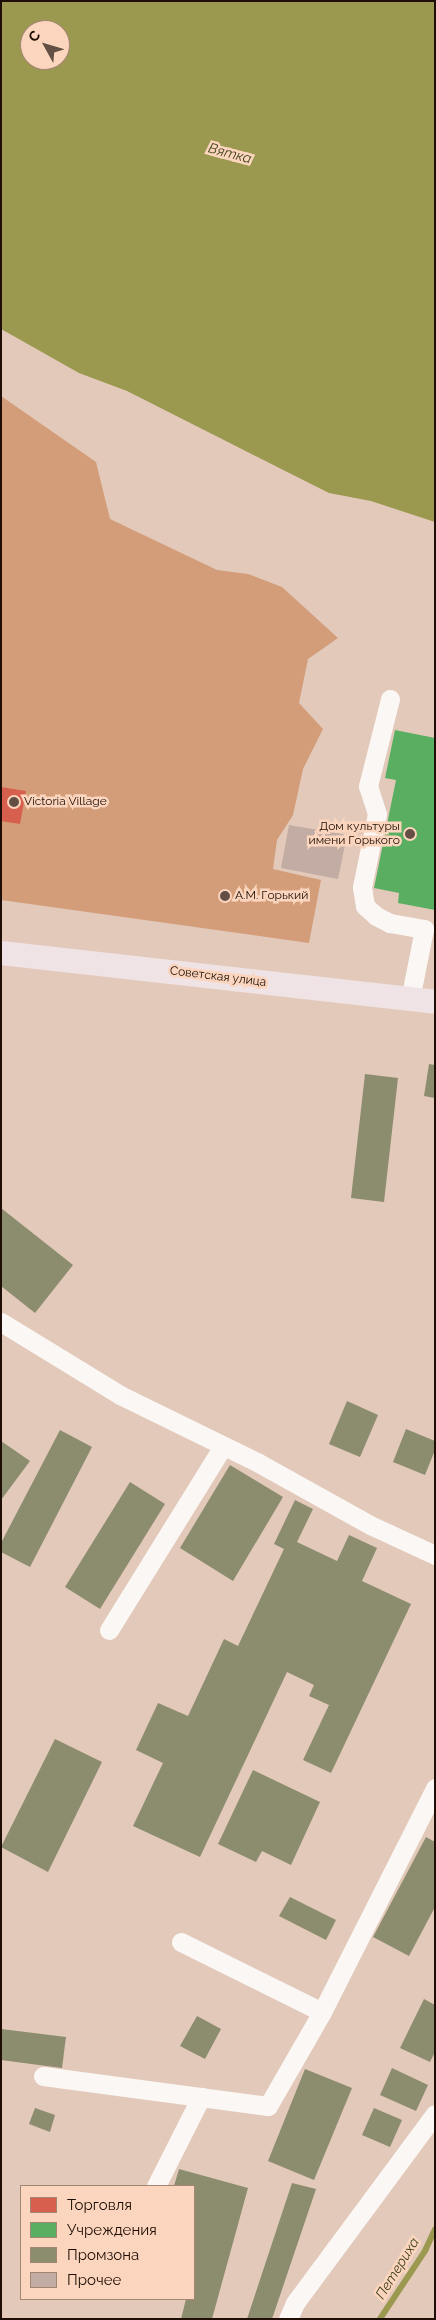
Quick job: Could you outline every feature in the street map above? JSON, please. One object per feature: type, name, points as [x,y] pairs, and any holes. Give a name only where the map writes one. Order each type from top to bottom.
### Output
[{"type":"main road","name":"Советская улица","points":[[1,953],[435,1002]]},
{"type":"street","points":[[390,699],[368,786],[377,814],[362,888],[365,906],[376,916],[390,923],[429,930],[410,1000]]},
{"type":"street","points":[[1,1322],[120,1395],[223,1446],[370,1525],[435,1555]]},
{"type":"street","points":[[109,1630],[223,1446]]},
{"type":"street","points":[[44,2076],[268,2106],[322,2012],[435,1788]]},
{"type":"street","points":[[181,1942],[322,2012]]},
{"type":"street","points":[[157,2185],[201,2097]]},
{"type":"street","points":[[288,2319],[295,2303],[435,2114]]},
{"type":"shaded area","points":[[1,396],[96,462],[110,519],[217,570],[248,574],[282,587],[338,638],[308,659],[299,703],[323,729],[303,769],[293,815],[277,840],[273,869],[321,880],[309,943],[1,900]]},
{"type":"water","name":"Вятка","points":[[1,1],[435,1],[435,522],[371,501],[329,493],[127,391],[79,373],[1,329]]},
{"type":"building: Торговля","points":[[1,787],[26,791],[20,824],[1,821]]},
{"type":"building: Учреждения","name":"Дом культуры имени Горького","points":[[395,730],[435,738],[435,910],[398,903],[399,893],[374,888],[396,780],[385,778]]},
{"type":"building: Промзона","points":[[429,1064],[435,1065],[435,1098],[424,1096]]},
{"type":"building: Промзона","points":[[365,1074],[398,1078],[384,1202],[351,1198]]},
{"type":"building: Промзона","points":[[1,1208],[73,1265],[35,1313],[1,1286]]},
{"type":"building: Промзона","points":[[347,1401],[378,1415],[360,1457],[329,1444]]},
{"type":"building: Промзона","points":[[406,1429],[435,1441],[435,1450],[425,1475],[393,1462]]},
{"type":"building: Промзона","points":[[60,1430],[92,1447],[30,1567],[1,1552],[1,1543]]},
{"type":"building: Промзона","points":[[1,1441],[30,1461],[1,1500]]},
{"type":"building: Промзона","points":[[230,1465],[283,1497],[233,1581],[180,1548]]},
{"type":"building: Промзона","points":[[130,1482],[165,1504],[100,1609],[65,1587]]},
{"type":"building: Промзона","points":[[295,1500],[313,1509],[297,1542],[337,1561],[349,1535],[377,1548],[362,1581],[411,1604],[331,1773],[303,1760],[329,1705],[309,1696],[314,1685],[287,1672],[200,1857],[133,1826],[163,1763],[136,1750],[158,1703],[188,1716],[224,1639],[238,1646],[284,1549],[274,1544]]},
{"type":"building: Промзона","points":[[55,1739],[102,1762],[48,1872],[1,1847]]},
{"type":"building: Промзона","points":[[253,1770],[320,1802],[291,1865],[262,1851],[256,1862],[218,1844]]},
{"type":"building: Промзона","points":[[426,1837],[435,1842],[435,1907],[409,1956],[373,1937]]},
{"type":"building: Промзона","points":[[290,1897],[336,1920],[326,1940],[279,1916]]},
{"type":"building: Промзона","points":[[424,1999],[435,2005],[435,2052],[430,2062],[400,2048]]},
{"type":"building: Промзона","points":[[197,2016],[221,2029],[205,2059],[180,2046]]},
{"type":"building: Промзона","points":[[1,2029],[66,2037],[62,2068],[1,2060]]},
{"type":"building: Промзона","points":[[392,2068],[428,2085],[416,2111],[380,2095]]},
{"type":"building: Промзона","points":[[305,2069],[352,2088],[314,2180],[268,2161]]},
{"type":"building: Промзона","points":[[35,2108],[55,2115],[50,2132],[29,2124]]},
{"type":"building: Промзона","points":[[374,2108],[402,2120],[390,2147],[362,2135]]},
{"type":"building: Промзона","points":[[179,2169],[248,2188],[212,2319],[181,2319],[186,2300],[195,2300],[195,2185],[174,2185]]},
{"type":"building: Промзона","points":[[292,2183],[316,2189],[272,2319],[247,2319]]},
{"type":"building: Прочее","points":[[289,825],[347,835],[338,879],[281,868]]},
{"type":"waterway","name":"Петериха","points":[[380,2319],[425,2251],[435,2230]]},
{"type":"place","name":"Victoria Village","points":[[14,802]]},
{"type":"place","name":"Дом культуры имени Горького","points":[[410,834]]},
{"type":"place","name":"А.М. Горький","points":[[225,896]]}]
